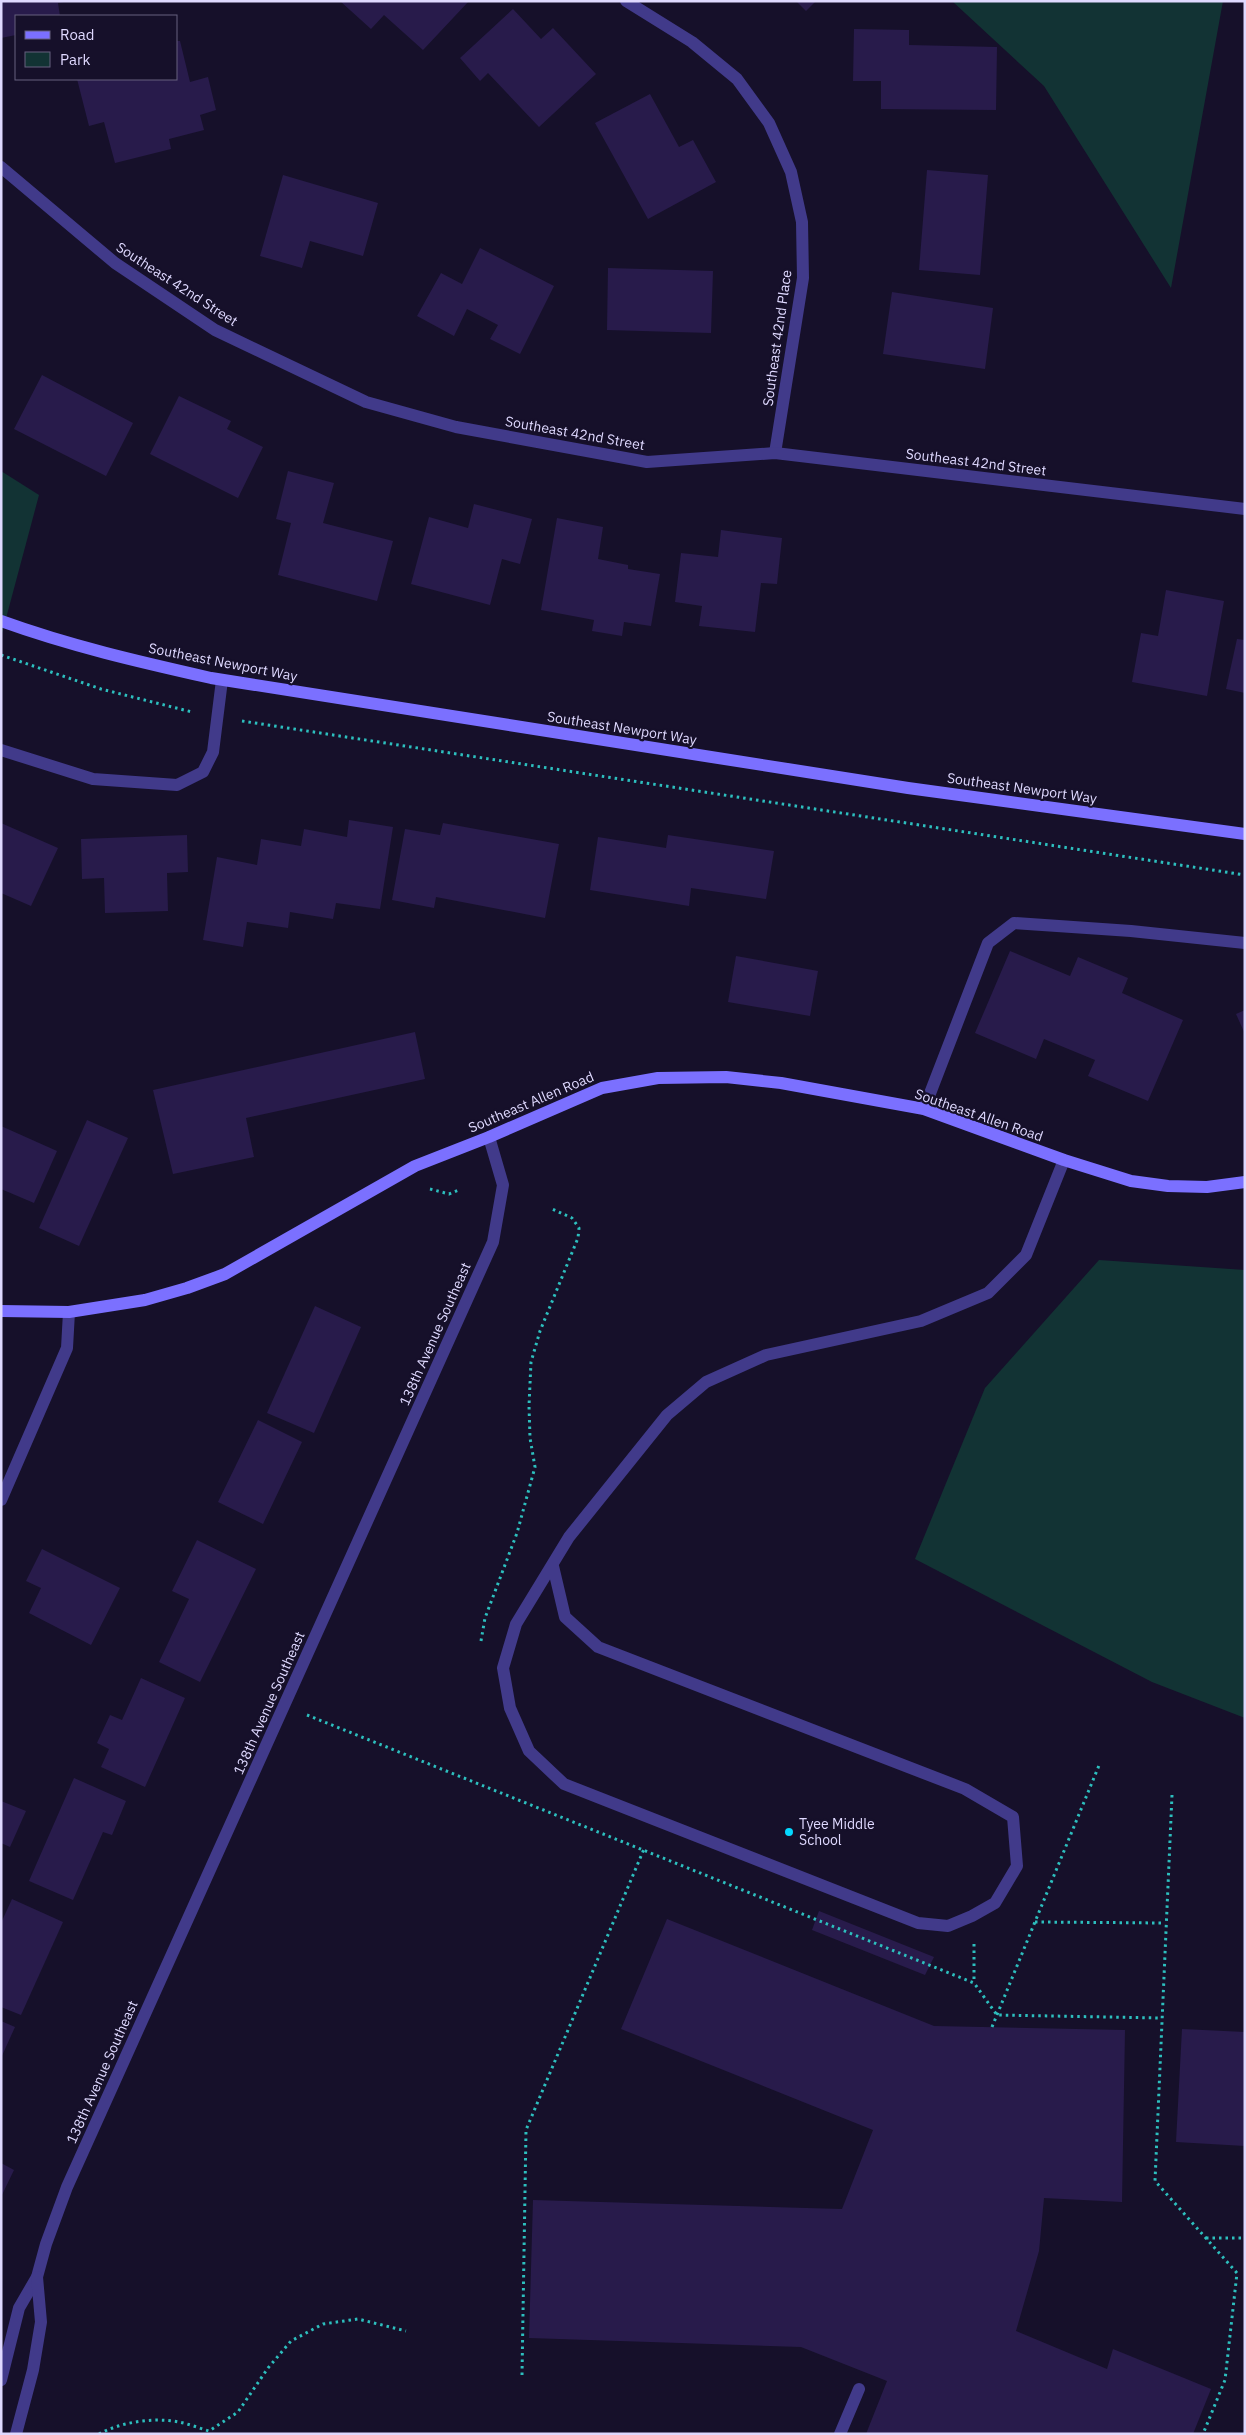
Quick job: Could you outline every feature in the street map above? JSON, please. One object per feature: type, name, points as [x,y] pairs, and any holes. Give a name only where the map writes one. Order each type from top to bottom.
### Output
[{"type":"street","name":"Southeast 42nd Place","points":[[626,1],[692,42],[738,79],[770,123],[791,172],[802,222],[803,278],[775,453]]},
{"type":"street","name":"Southeast 42nd Street","points":[[1,167],[36,199],[115,263],[215,330],[366,402],[456,427],[647,462],[775,453],[1245,509]]},
{"type":"street","name":"Southeast Newport Way","points":[[1,621],[47,638],[120,658],[222,680],[908,788],[1245,834]]},
{"type":"street","points":[[1,750],[94,780],[177,785],[203,772],[213,752],[222,680]]},
{"type":"street","points":[[924,1109],[988,943],[1014,923],[1131,931],[1245,943]]},
{"type":"street","name":"Southeast Allen Road","points":[[1,1311],[69,1312],[145,1300],[225,1274],[415,1166],[489,1137],[602,1088],[658,1078],[726,1077],[781,1083],[924,1109],[1064,1160],[1131,1181],[1168,1186],[1207,1186],[1245,1182]]},
{"type":"street","name":"138th Avenue Southeast","points":[[1,2380],[20,2308],[37,2277],[46,2244],[67,2187],[493,1242],[502,1185],[489,1137]]},
{"type":"street","points":[[553,1566],[565,1617],[598,1647],[965,1789],[1013,1817],[1017,1866],[995,1903],[972,1916],[948,1926],[918,1923],[564,1784],[528,1751],[510,1708],[503,1668],[516,1624],[569,1537],[667,1415],[706,1382],[766,1354],[921,1321],[988,1293],[1026,1255],[1064,1160]]},
{"type":"street","points":[[1,1500],[67,1348],[69,1312]]},
{"type":"street","name":"138th Avenue Southeast","points":[[16,2434],[33,2370],[41,2322],[37,2277]]},
{"type":"street","points":[[840,2434],[859,2390]]},
{"type":"path","points":[[1,655],[101,689],[217,718],[1245,875]]},
{"type":"path","points":[[425,1183],[431,1189],[449,1194],[459,1190]]},
{"type":"path","points":[[481,1641],[485,1618],[517,1533],[535,1467],[530,1438],[531,1362],[540,1331],[578,1238],[579,1228],[572,1218],[550,1208]]},
{"type":"path","points":[[284,1705],[974,1982],[997,2015]]},
{"type":"path","points":[[992,2027],[1100,1763]]},
{"type":"path","points":[[1172,1794],[1164,1923],[1155,2181],[1237,2273],[1225,2380],[1202,2434]]},
{"type":"path","points":[[522,2376],[526,2130],[644,1849]]},
{"type":"path","points":[[1035,1922],[1164,1923]]},
{"type":"path","points":[[974,1944],[974,1982]]},
{"type":"path","points":[[997,2015],[1161,2018]]},
{"type":"path","points":[[1206,2238],[1245,2238]]},
{"type":"path","points":[[99,2434],[113,2426],[144,2421],[178,2421],[209,2431],[238,2412],[268,2368],[291,2341],[323,2324],[358,2319],[406,2331]]},
{"type":"green space","points":[[952,1],[1223,1],[1171,288],[1044,86]]},
{"type":"green space","points":[[1,471],[39,495],[1,637]]},
{"type":"green space","points":[[1099,1260],[1245,1270],[1245,1718],[1152,1682],[915,1559],[985,1388]]},
{"type":"building","points":[[1,1],[64,1],[58,3],[60,15],[15,15],[15,35],[1,38]]},
{"type":"building","points":[[340,1],[469,1],[423,50],[384,15],[371,29]]},
{"type":"building","points":[[796,1],[816,1],[806,11]]},
{"type":"building","points":[[513,9],[541,39],[553,28],[596,74],[539,127],[488,73],[480,81],[460,58]]},
{"type":"building","points":[[854,29],[909,30],[909,45],[997,47],[996,110],[881,109],[881,81],[853,81]]},
{"type":"building","points":[[178,41],[180,41],[190,82],[208,77],[216,110],[200,115],[204,130],[169,139],[171,149],[115,163],[104,122],[89,126],[77,80],[178,80]]},
{"type":"building","points":[[650,94],[679,147],[693,140],[716,182],[648,219],[595,123]]},
{"type":"building","points":[[927,170],[988,175],[980,275],[919,270]]},
{"type":"building","points":[[283,175],[378,203],[363,256],[310,241],[302,268],[260,256]]},
{"type":"building","points":[[480,248],[554,286],[520,354],[490,339],[498,325],[467,309],[454,336],[417,316],[441,273],[462,284]]},
{"type":"building","points":[[608,268],[713,271],[711,333],[607,330]]},
{"type":"building","points":[[892,292],[993,308],[985,369],[883,354]]},
{"type":"building","points":[[42,375],[133,423],[106,476],[14,429]]},
{"type":"building","points":[[179,396],[231,421],[227,429],[263,447],[238,498],[150,454]]},
{"type":"building","points":[[288,471],[334,483],[323,523],[393,541],[377,601],[278,575],[291,523],[276,519]]},
{"type":"building","points":[[474,504],[532,519],[520,564],[502,559],[490,605],[411,584],[429,517],[468,528]]},
{"type":"building","points":[[557,518],[603,527],[598,559],[628,565],[628,569],[660,574],[651,626],[624,622],[622,636],[592,631],[594,620],[541,610]]},
{"type":"building","points":[[721,530],[782,538],[777,584],[761,583],[755,632],[699,626],[702,606],[675,602],[681,553],[718,557]]},
{"type":"building","points":[[1166,590],[1224,601],[1207,696],[1132,682],[1141,633],[1158,636]]},
{"type":"building","points":[[1237,639],[1245,640],[1245,693],[1226,689]]},
{"type":"building","points":[[349,820],[393,827],[380,909],[336,903],[333,919],[290,912],[288,928],[247,922],[243,947],[203,940],[217,857],[257,865],[261,839],[301,846],[304,829],[347,837]]},
{"type":"building","points":[[1,823],[58,848],[31,906],[1,893]]},
{"type":"building","points":[[443,823],[559,844],[545,918],[436,897],[434,908],[392,900],[405,829],[440,835]]},
{"type":"building","points":[[187,835],[188,872],[167,873],[168,911],[105,913],[104,878],[82,879],[81,839]]},
{"type":"building","points":[[668,835],[774,851],[766,899],[691,888],[689,906],[590,890],[598,837],[666,848]]},
{"type":"building","points":[[1010,951],[1070,976],[1078,957],[1128,978],[1122,993],[1183,1020],[1148,1101],[1088,1076],[1095,1060],[1044,1039],[1036,1059],[975,1033]]},
{"type":"building","points":[[736,956],[818,971],[810,1016],[728,1002]]},
{"type":"building","points":[[1245,1010],[1245,1034],[1236,1014]]},
{"type":"building","points":[[415,1032],[425,1079],[246,1118],[254,1157],[173,1174],[153,1090]]},
{"type":"building","points":[[87,1120],[128,1138],[79,1246],[39,1228]]},
{"type":"building","points":[[1,1126],[57,1151],[34,1203],[1,1189]]},
{"type":"building","points":[[315,1306],[361,1327],[314,1433],[267,1413]]},
{"type":"building","points":[[258,1420],[302,1442],[263,1524],[218,1502]]},
{"type":"building","points":[[197,1540],[256,1569],[200,1682],[159,1662],[189,1599],[172,1591]]},
{"type":"building","points":[[42,1549],[120,1588],[91,1645],[29,1613],[41,1588],[26,1581]]},
{"type":"building","points":[[141,1678],[185,1698],[145,1787],[101,1767],[109,1749],[97,1743],[110,1715],[122,1720]]},
{"type":"building","points":[[74,1778],[126,1801],[112,1835],[103,1832],[73,1900],[29,1881]]},
{"type":"building","points":[[1,1801],[26,1811],[10,1847],[1,1843]]},
{"type":"building","points":[[12,1899],[63,1922],[21,2015],[1,2007],[1,1923]]},
{"type":"building","points":[[819,1911],[934,1957],[925,1975],[812,1930]]},
{"type":"building","points":[[667,1919],[934,2026],[1125,2030],[1122,2202],[1044,2198],[1039,2251],[1016,2331],[1107,2369],[1113,2349],[1211,2389],[1193,2434],[866,2434],[887,2381],[801,2347],[529,2338],[533,2200],[842,2209],[873,2130],[621,2029]]},
{"type":"building","points":[[1,2021],[15,2027],[1,2058]]},
{"type":"building","points":[[1182,2029],[1245,2032],[1245,2146],[1176,2142]]},
{"type":"building","points":[[1,2163],[14,2170],[1,2197]]},
{"type":"place","name":"Tyee Middle School","points":[[789,1832]]}]
